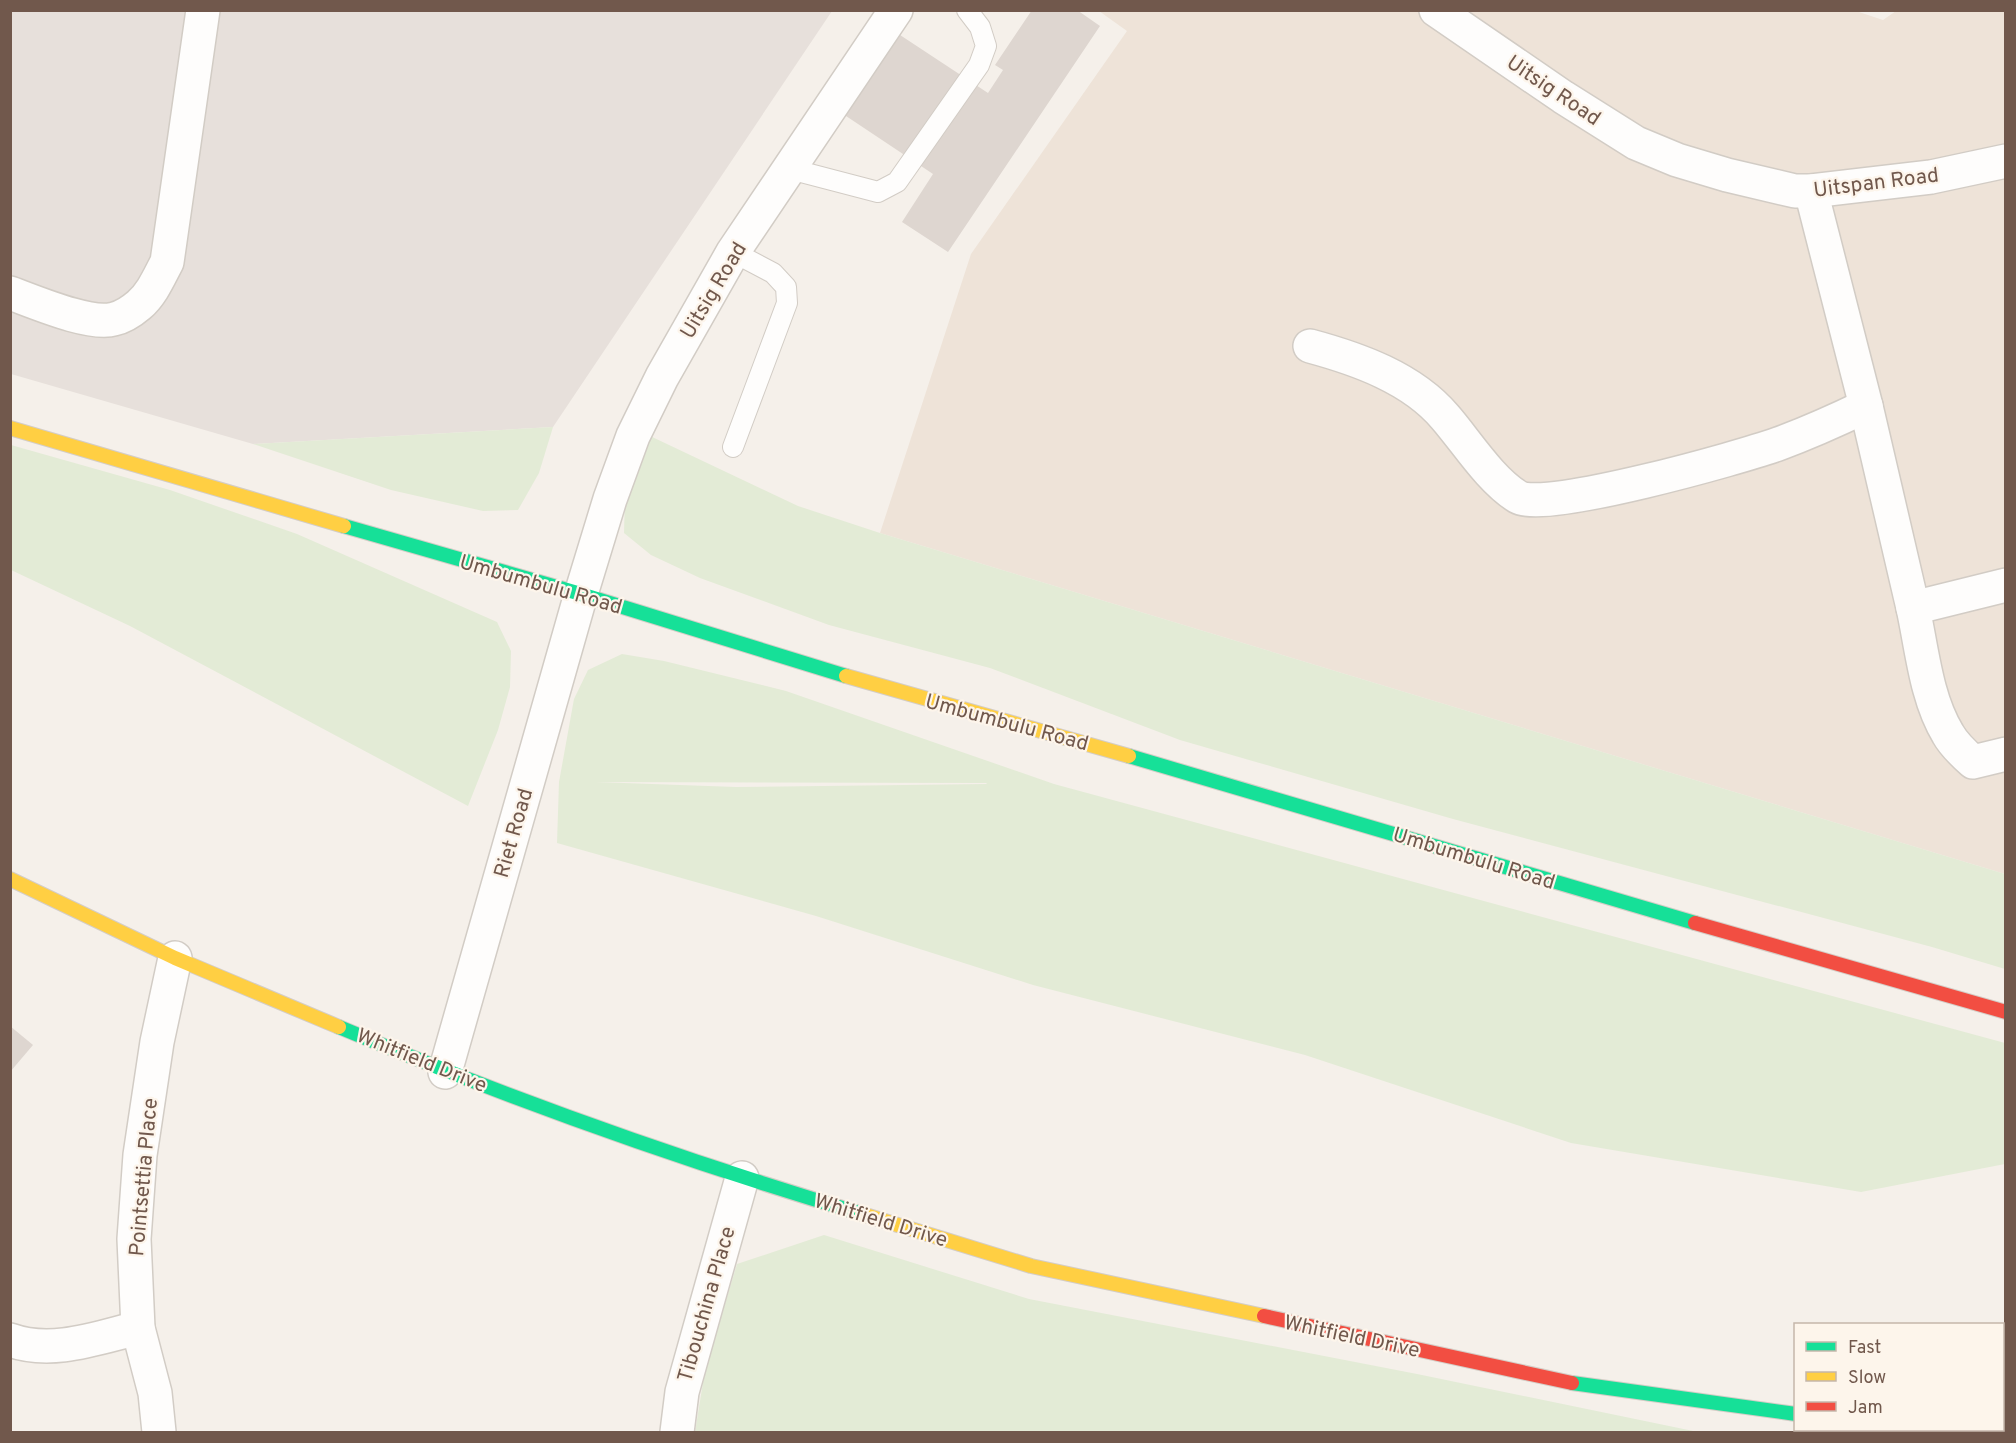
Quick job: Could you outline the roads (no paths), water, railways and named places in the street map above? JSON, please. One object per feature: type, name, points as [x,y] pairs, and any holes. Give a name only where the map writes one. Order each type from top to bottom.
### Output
[{"type":"main road","name":"Umbumbulu Road","points":[[10,428],[254,501],[581,594],[892,690],[1048,732],[1514,872],[2006,1012]]},
{"type":"main road","name":"Whitfield Drive","points":[[10,879],[175,957],[445,1072],[742,1178],[1031,1266],[1568,1382],[1794,1414]]},
{"type":"street","points":[[10,293],[94,320],[113,320],[139,305],[152,291],[167,262],[203,10]]},
{"type":"street","name":"Uitsig Road","points":[[581,594],[610,499],[633,436],[662,377],[733,252],[896,10]]},
{"type":"street","name":"Uitsig Road","points":[[1436,10],[1636,144],[1677,160]]},
{"type":"street","name":"Uitspan Road","points":[[1677,160],[1795,191],[1931,177],[2006,161]]},
{"type":"street","points":[[1811,191],[1866,406],[1932,696],[1948,735],[1960,751],[1973,762],[2006,779]]},
{"type":"street","points":[[1310,346],[1393,377],[1418,392],[1444,415],[1482,463],[1507,488],[1520,498],[1532,501],[1559,500],[1695,468],[1776,445],[1866,406]]},
{"type":"street","points":[[1913,608],[2006,585]]},
{"type":"street","name":"Riet Road","points":[[445,1072],[581,594]]},
{"type":"street","points":[[1973,762],[2006,754]]},
{"type":"street","name":"Pointsettia Place","points":[[159,1432],[155,1393],[138,1328],[134,1239],[140,1155],[157,1042],[175,957]]},
{"type":"street","name":"Tibouchina Place","points":[[677,1432],[682,1392],[742,1178]]},
{"type":"street","points":[[10,1340],[26,1346],[53,1347],[138,1328]]},
{"type":"lane","points":[[790,169],[878,192],[897,183],[979,65],[986,46],[980,27],[967,10]]},
{"type":"lane","points":[[733,252],[773,273],[786,287],[787,303],[733,447]]}]
